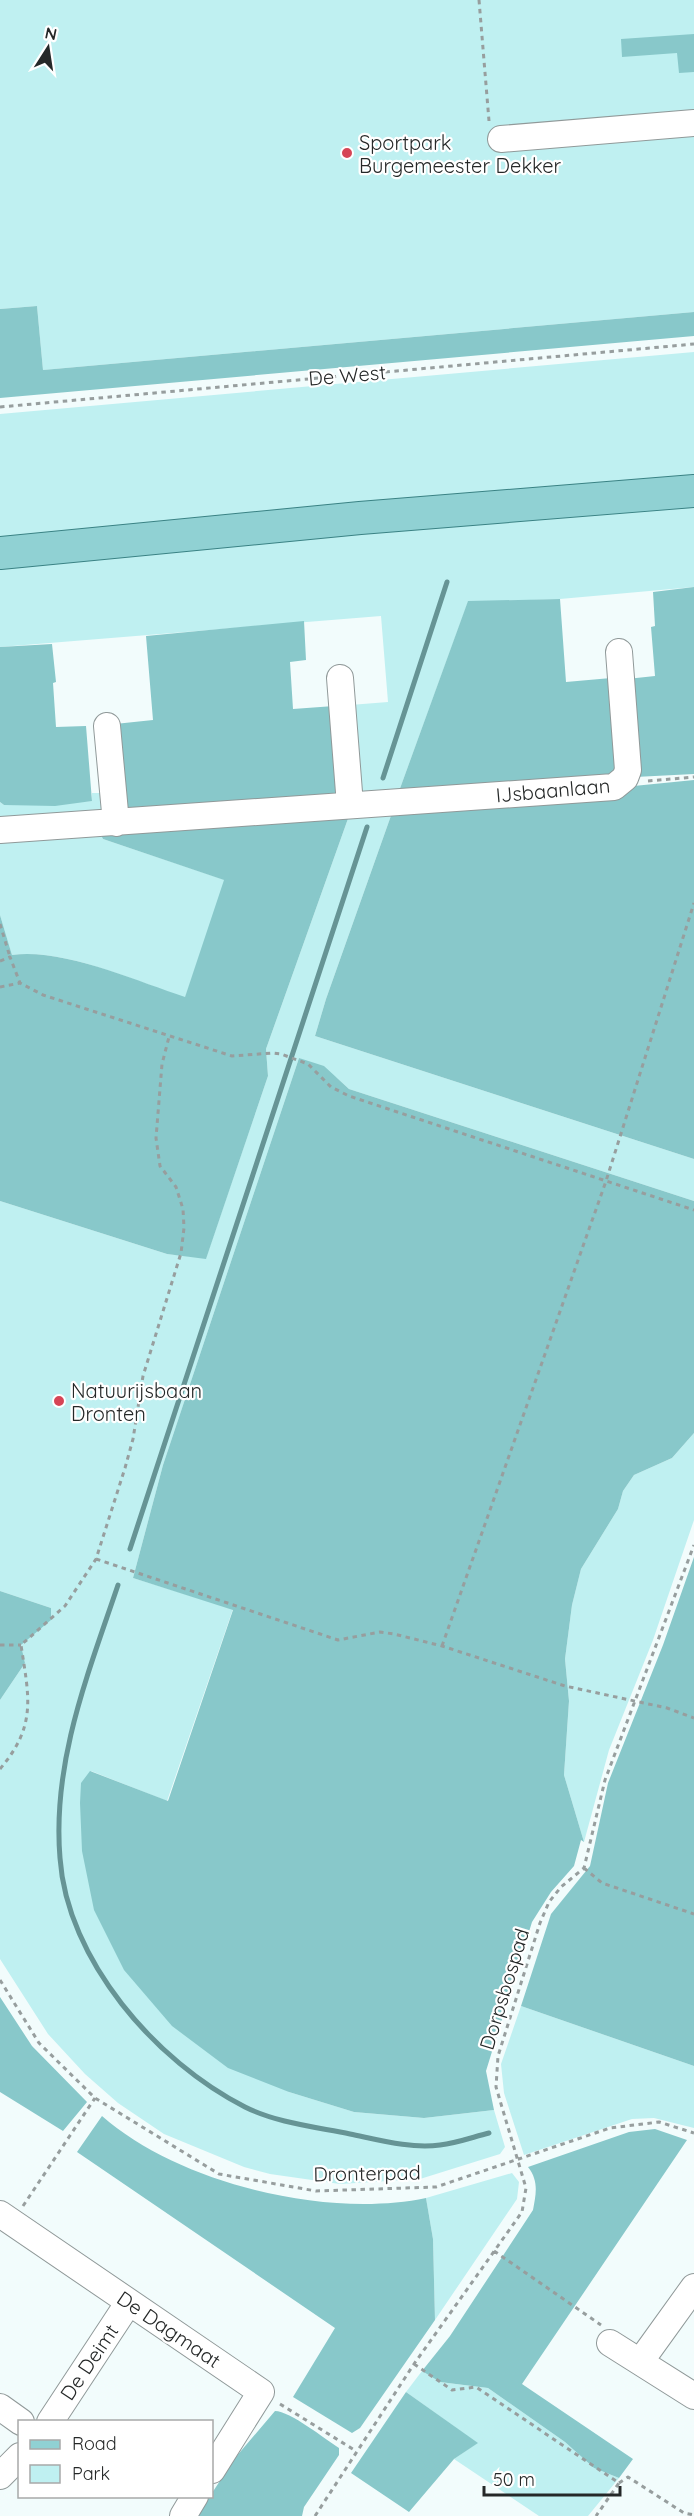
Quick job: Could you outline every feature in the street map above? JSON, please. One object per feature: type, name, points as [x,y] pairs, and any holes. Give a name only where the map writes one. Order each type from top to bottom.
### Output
[{"type":"main road","points":[[0,553],[360,518],[694,491]]},
{"type":"street","points":[[501,139],[694,123]]},
{"type":"street","name":"IJsbaanlaan","points":[[0,830],[614,786],[625,778],[628,770],[619,652]]},
{"type":"street","points":[[340,678],[350,805]]},
{"type":"street","points":[[107,726],[117,823]]},
{"type":"street","name":"De Dagmaat","points":[[6,2218],[261,2392]]},
{"type":"street","points":[[640,2362],[694,2287]]},
{"type":"street","name":"De Deimt","points":[[51,2420],[129,2302]]},
{"type":"street","points":[[609,2336],[640,2362],[694,2396]]},
{"type":"street","points":[[213,2468],[261,2392]]},
{"type":"street","points":[[0,2407],[20,2420]]},
{"type":"street","points":[[0,2476],[18,2458]]},
{"type":"street","points":[[183,2516],[194,2498]]},
{"type":"path","points":[[479,0],[489,123],[501,139]]},
{"type":"path","name":"De West","points":[[0,407],[694,344]]},
{"type":"path","points":[[625,778],[638,781],[694,777]]},
{"type":"path","points":[[442,1646],[606,1181],[694,903]]},
{"type":"path","points":[[0,924],[20,983]]},
{"type":"path","points":[[0,961],[10,957]]},
{"type":"path","points":[[0,987],[20,983],[43,995],[232,1056],[272,1053],[299,1060],[308,1064],[331,1087],[349,1096],[694,1210]]},
{"type":"path","points":[[0,1645],[21,1645],[65,1606],[96,1559],[125,1468],[133,1439],[143,1376],[181,1253],[184,1228],[183,1209],[176,1187],[160,1166],[156,1138],[162,1064],[169,1037]]},
{"type":"path","points":[[694,1545],[605,1780],[584,1868],[602,1883],[694,1914]]},
{"type":"path","points":[[96,1559],[338,1640],[380,1632],[442,1646],[566,1686],[667,1708],[694,1718]]},
{"type":"path","points":[[0,1769],[12,1755],[25,1732],[28,1699],[21,1645]]},
{"type":"path","name":"Dorpsbospad","points":[[315,2516],[414,2364],[522,2212],[526,2188],[496,2087],[498,2056],[540,1923],[549,1902],[561,1887],[584,1868]]},
{"type":"path","name":"Dronterpad","points":[[0,1980],[39,2043],[96,2098],[219,2174],[316,2191],[436,2187],[610,2128],[659,2122],[694,2133]]},
{"type":"path","points":[[6,2218],[96,2098]]},
{"type":"path","points":[[494,2251],[609,2336]]},
{"type":"path","points":[[414,2364],[452,2390],[476,2387],[619,2483]]},
{"type":"path","points":[[261,2392],[357,2451]]},
{"type":"path","points":[[596,2516],[619,2483],[628,2477],[694,2516]]},
{"type":"green space","name":"Sportpark Burgemeester Dekker","points":[[0,0],[694,0],[694,312],[43,370],[37,306],[0,309]]},
{"type":"green space","points":[[694,352],[694,483],[0,544],[0,414]]},
{"type":"green space","points":[[694,500],[694,587],[560,599],[468,602],[398,794],[362,793],[357,785],[350,705],[388,702],[381,616],[0,647],[0,562]]},
{"type":"green space","points":[[92,793],[105,793],[102,810],[0,820],[0,802],[4,805],[92,801]]},
{"type":"green space","points":[[393,810],[315,1036],[694,1159],[694,1201],[349,1089],[337,1078],[299,1058],[163,1465],[133,1578],[233,1609],[167,1801],[91,1771],[289,2092],[354,2112],[424,2118],[494,2110],[505,2147],[500,2154],[420,2179],[340,2184],[270,2174],[244,2167],[164,2134],[118,2103],[85,2074],[48,2034],[0,1959],[0,1700],[25,1663],[21,1645],[51,1608],[0,1591],[0,1201],[167,1254],[206,1258],[268,1076],[266,1049],[350,813]]},
{"type":"green space","points":[[98,829],[103,839],[225,880],[185,998],[76,961],[54,956],[12,955],[0,915],[0,836]]},
{"type":"green space","points":[[694,1433],[694,1520],[653,1640],[609,1750],[584,1842],[564,1775],[569,1701],[565,1659],[572,1605],[581,1569],[618,1509],[623,1491],[634,1475],[672,1458]]},
{"type":"green space","points":[[521,2006],[694,2066],[694,2128],[654,2118],[632,2119],[524,2155],[504,2093],[501,2064]]},
{"type":"green space","points":[[512,2173],[519,2182],[517,2199],[435,2320],[433,2239],[426,2198]]},
{"type":"green space","points":[[422,2371],[440,2382],[488,2388],[565,2442],[594,2468],[619,2478],[588,2516],[539,2516],[454,2459],[477,2443],[406,2392]]},
{"type":"shaded area","points":[[694,34],[694,72],[679,73],[677,53],[622,57],[621,39]]},
{"type":"shaded area","points":[[37,306],[43,370],[694,312],[694,336],[0,398],[0,309]]},
{"type":"shaded area","points":[[694,587],[694,774],[635,777],[627,679],[655,676],[651,627],[655,626],[653,592]]},
{"type":"shaded area","points":[[560,599],[566,682],[611,678],[619,767],[614,777],[398,794],[468,601]]},
{"type":"shaded area","points":[[304,621],[306,660],[290,662],[293,709],[334,706],[337,794],[128,809],[125,806],[115,724],[153,720],[146,636]]},
{"type":"shaded area","points":[[52,644],[56,682],[53,683],[56,727],[86,726],[92,801],[55,806],[4,805],[0,802],[0,647]]},
{"type":"shaded area","points":[[694,780],[694,1159],[315,1036],[393,810]]},
{"type":"shaded area","points":[[350,813],[266,1049],[268,1076],[206,1259],[167,1254],[0,1201],[0,915],[12,955],[54,956],[76,961],[185,997],[224,880],[103,839],[98,829]]},
{"type":"shaded area","points":[[299,1058],[324,1066],[349,1089],[694,1201],[694,1433],[672,1458],[634,1475],[623,1491],[618,1509],[581,1569],[572,1605],[565,1659],[569,1701],[564,1775],[584,1842],[581,1840],[574,1866],[551,1892],[532,1922],[486,2071],[494,2110],[424,2118],[354,2112],[289,2092],[228,2068],[172,2026],[124,1970],[94,1910],[82,1851],[81,1783],[90,1771],[168,1801],[233,1610],[133,1578],[163,1465]]},
{"type":"shaded area","points":[[694,1557],[694,2066],[521,2006],[551,1914],[590,1866],[608,1783],[663,1645]]},
{"type":"shaded area","points":[[0,1591],[51,1608],[51,1620],[21,1645],[25,1663],[0,1700]]},
{"type":"shaded area","points":[[0,1997],[32,2046],[87,2102],[63,2131],[0,2092]]},
{"type":"shaded area","points":[[102,2116],[134,2140],[171,2160],[212,2177],[255,2190],[300,2199],[344,2203],[386,2203],[426,2198],[433,2239],[435,2320],[360,2428],[352,2433],[293,2397],[335,2328],[77,2152]]},
{"type":"shaded area","points":[[655,2129],[687,2140],[522,2384],[633,2459],[619,2478],[594,2468],[565,2442],[488,2388],[440,2382],[422,2371],[450,2336],[533,2210],[535,2183],[528,2167],[629,2132]]},
{"type":"shaded area","points":[[406,2392],[478,2443],[454,2459],[409,2512],[351,2473]]},
{"type":"shaded area","points":[[275,2411],[298,2420],[339,2448],[339,2455],[304,2507],[302,2516],[196,2516],[208,2498],[213,2498],[213,2491],[235,2458]]},
{"type":"waterway","points":[[383,778],[447,582]]},
{"type":"waterway","points":[[130,1549],[367,827]]},
{"type":"waterway","points":[[118,1585],[84,1685],[75,1719],[61,1787],[59,1822],[60,1858],[66,1896],[79,1934],[98,1970],[122,2004],[149,2035],[212,2088],[245,2107],[297,2124],[406,2145],[440,2145],[489,2133]]},
{"type":"place","name":"Sportpark Burgemeester Dekker","points":[[347,153]]},
{"type":"place","name":"Natuurijsbaan Dronten","points":[[59,1401]]}]
